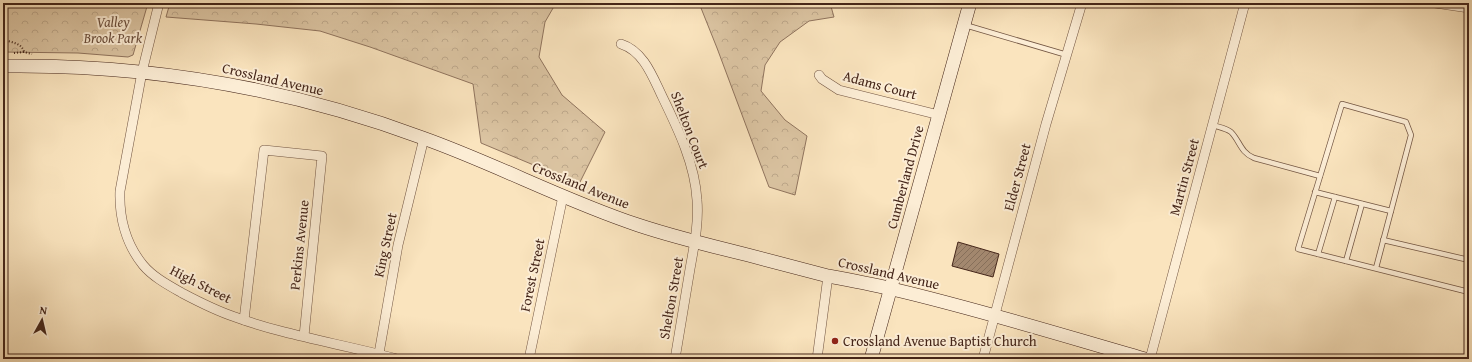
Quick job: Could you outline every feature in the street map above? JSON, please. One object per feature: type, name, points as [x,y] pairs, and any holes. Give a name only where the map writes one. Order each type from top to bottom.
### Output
[{"type":"main road","name":"Cumberland Drive","points":[[871,359],[970,3]]},
{"type":"main road","name":"Crossland Avenue","points":[[3,66],[77,67],[142,72],[207,80],[333,109],[424,138],[597,211],[695,242],[828,276],[891,288],[994,315],[1145,359]]},
{"type":"street","name":"High Street","points":[[159,3],[142,72],[120,191],[121,214],[135,254],[144,266],[156,277],[212,308],[244,320],[378,357],[397,359]]},
{"type":"street","name":"Elder Street","points":[[983,359],[1046,124],[1082,3]]},
{"type":"street","name":"Martin Street","points":[[1150,359],[1246,3]]},
{"type":"street","points":[[1435,3],[1468,6]]},
{"type":"street","name":"Shelton Court","points":[[621,44],[629,46],[644,60],[684,146],[695,181],[698,210],[695,242]]},
{"type":"street","name":"Adams Court","points":[[819,74],[822,80],[839,90],[939,115]]},
{"type":"street","name":"King Street","points":[[378,357],[398,245],[424,138]]},
{"type":"street","name":"Perkins Avenue","points":[[244,320],[264,150],[322,156],[304,336]]},
{"type":"street","name":"Forest Street","points":[[529,359],[563,196]]},
{"type":"street","name":"Shelton Street","points":[[675,359],[695,242]]},
{"type":"street","points":[[817,359],[828,276]]},
{"type":"lane","points":[[964,24],[1067,55]]},
{"type":"lane","points":[[1376,268],[1411,135],[1406,122],[1342,104],[1298,249],[1469,292]]},
{"type":"lane","points":[[1213,125],[1226,129],[1231,133],[1244,153],[1248,156],[1320,176]]},
{"type":"lane","points":[[1315,192],[1391,211]]},
{"type":"lane","points":[[1318,254],[1335,197]]},
{"type":"lane","points":[[1346,261],[1362,204]]},
{"type":"lane","points":[[1383,240],[1469,260]]},
{"type":"path","points":[[3,40],[19,45],[23,48],[25,66]]},
{"type":"green space","name":"Valley Brook Park","points":[[3,3],[148,3],[133,55],[128,57],[78,53],[3,52]]},
{"type":"green space","points":[[170,3],[556,3],[545,22],[539,57],[562,95],[605,132],[579,184],[481,143],[473,84],[370,47],[320,31],[166,17]]},
{"type":"green space","points":[[699,3],[830,3],[834,17],[809,21],[780,42],[765,65],[761,91],[785,120],[807,136],[795,195],[769,187]]},
{"type":"building","points":[[958,242],[999,254],[993,277],[952,266]]},
{"type":"place","name":"Crossland Avenue Baptist Church","points":[[835,341]]}]
